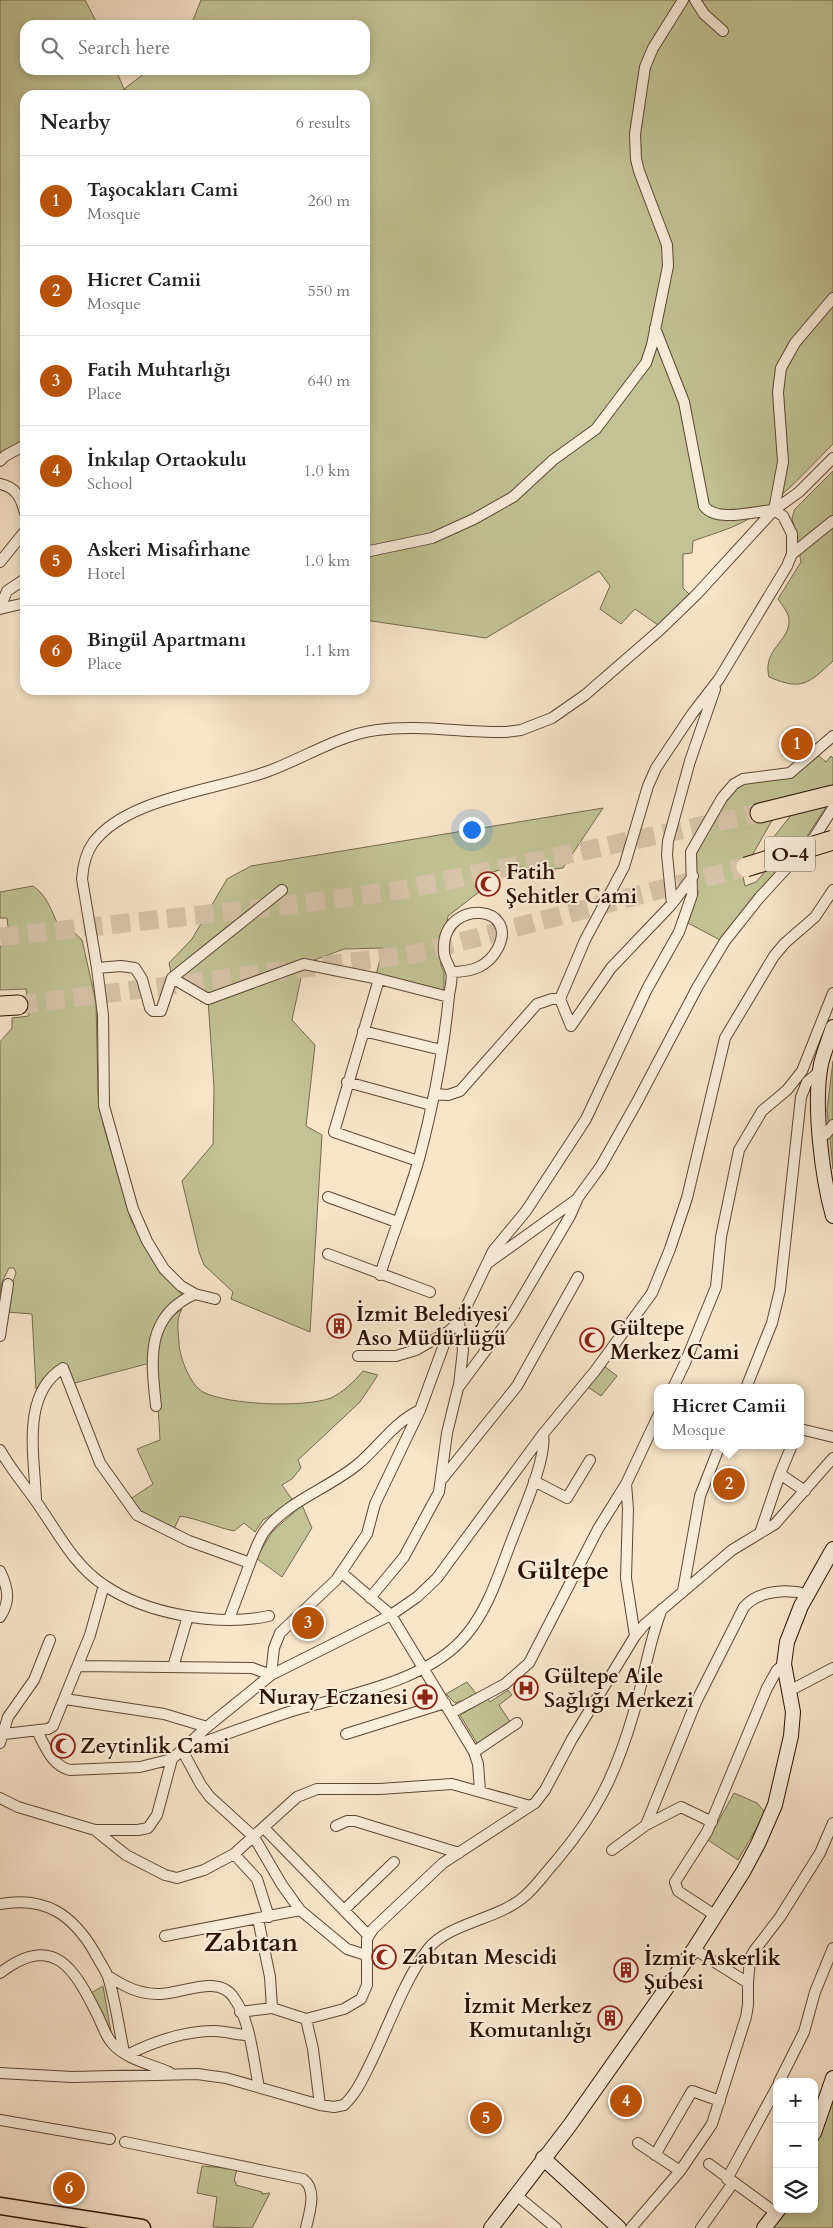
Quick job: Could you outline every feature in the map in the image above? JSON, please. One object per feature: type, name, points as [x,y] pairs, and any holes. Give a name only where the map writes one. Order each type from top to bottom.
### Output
[{"type":"highway","name":"O-4","points":[[760,813],[833,795]]},
{"type":"highway","name":"O-4","points":[[746,867],[833,840]]},
{"type":"highway","points":[[0,2206],[142,2228]]},
{"type":"highway","points":[[0,2214],[77,2228]]},
{"type":"main road","points":[[833,1028],[820,1071],[819,1098],[821,1136],[833,1216]]},
{"type":"main road","points":[[491,2228],[515,2194],[570,2125],[694,1949],[747,1865],[774,1805],[791,1736],[794,1712],[784,1664],[787,1642],[808,1594],[833,1549]]},
{"type":"main road","points":[[817,2123],[833,2078]]},
{"type":"main road","points":[[543,2158],[619,2228]]},
{"type":"main road","points":[[764,2228],[775,2213]]},
{"type":"street","points":[[370,551],[432,538],[456,528],[513,497],[558,456],[596,429],[646,363],[668,266],[668,255],[636,159],[635,134],[645,67],[653,48],[682,0]]},
{"type":"street","points":[[695,0],[704,14],[723,31]]},
{"type":"street","points":[[774,510],[783,462],[778,392],[781,368],[795,343],[833,298]]},
{"type":"street","points":[[655,328],[684,402],[703,500],[708,512],[726,515],[774,510],[789,524],[793,544],[792,554],[778,584],[719,679],[692,714],[656,768],[648,786],[624,867],[585,940],[560,999],[571,1026],[617,961],[672,904],[693,876]]},
{"type":"street","points":[[0,461],[20,448]]},
{"type":"street","points":[[215,1299],[195,1294],[181,1286],[164,1268],[147,1241],[133,1209],[111,1139],[104,1106],[103,1014],[97,968],[82,889],[83,864],[93,843],[120,821],[155,803],[268,771],[358,734],[375,730],[408,728],[506,732],[521,730],[552,718],[585,696],[661,629],[697,594],[774,510],[799,492],[833,458]]},
{"type":"street","points":[[0,484],[11,488],[20,498]]},
{"type":"street","points":[[792,554],[833,521]]},
{"type":"street","points":[[0,562],[20,537]]},
{"type":"street","points":[[0,556],[11,549]]},
{"type":"street","points":[[0,609],[7,591],[20,582]]},
{"type":"street","points":[[0,609],[20,603]]},
{"type":"street","points":[[672,904],[667,855],[668,841],[690,761],[719,679]]},
{"type":"street","points":[[358,1356],[376,1358],[406,1353],[449,1331],[459,1322],[493,1251],[526,1212],[586,1119],[643,998],[679,932],[692,895],[693,876],[690,861],[694,845],[726,791],[743,779],[790,773],[833,736]]},
{"type":"street","points":[[458,1388],[512,1315],[569,1219],[577,1200],[600,1166],[638,1102],[698,986],[725,941],[755,903],[808,845],[833,808]]},
{"type":"street","points":[[97,968],[120,966],[135,968],[142,979],[150,1008],[157,1012],[164,1008],[172,978],[282,890]]},
{"type":"street","points":[[37,1731],[59,1766],[70,1770],[140,1767],[172,1759],[206,1727],[271,1675],[390,1615],[417,1597],[437,1578],[543,1434],[595,1371],[652,1293],[670,1250],[686,1198],[725,1038],[774,956],[785,943],[815,917],[833,890]]},
{"type":"street","points":[[380,1274],[418,1161],[434,1094],[442,1050],[451,972],[444,960],[443,952],[446,931],[460,917],[475,912],[486,913],[496,920],[500,924],[502,934],[490,960],[473,970],[451,972]]},
{"type":"street","points":[[172,978],[208,999],[304,964],[379,978],[449,996]]},
{"type":"street","points":[[379,978],[347,1082],[334,1132],[418,1161]]},
{"type":"street","points":[[675,1384],[716,1286],[721,1237],[742,1143],[762,1111],[787,1090],[802,1071],[833,993]]},
{"type":"street","points":[[434,1094],[448,1095],[460,1091],[537,1004],[552,999],[560,999]]},
{"type":"street","points":[[363,1030],[442,1050]]},
{"type":"street","points":[[748,1384],[769,1331],[780,1290],[801,1097],[807,1082],[820,1071]]},
{"type":"street","points":[[347,1082],[431,1105]]},
{"type":"street","points":[[821,1136],[826,1134],[833,1125]]},
{"type":"street","points":[[328,1197],[397,1222]]},
{"type":"street","points":[[486,1264],[577,1200]]},
{"type":"street","points":[[328,1254],[430,1292]]},
{"type":"street","points":[[442,1479],[517,1386],[578,1277]]},
{"type":"street","points":[[0,1336],[8,1284]]},
{"type":"street","points":[[156,1406],[154,1356],[158,1328],[169,1309],[195,1294]]},
{"type":"street","points":[[370,1598],[404,1557],[428,1514],[442,1479],[447,1433],[458,1388],[463,1350],[459,1322]]},
{"type":"street","points":[[271,1675],[274,1648],[280,1633],[342,1573],[369,1530],[375,1504],[420,1410],[449,1331]]},
{"type":"street","points":[[36,1501],[34,1427],[37,1401],[41,1390],[63,1368],[100,1462],[124,1499],[137,1515],[182,1538],[250,1563]]},
{"type":"street","points":[[229,1619],[263,1533],[272,1523],[302,1500],[357,1465],[395,1427],[420,1410]]},
{"type":"street","points":[[451,1713],[505,1684],[529,1663],[598,1529],[626,1484],[654,1424]]},
{"type":"street","points":[[804,1430],[833,1437]]},
{"type":"street","points":[[182,1750],[271,1718],[392,1682],[422,1668],[460,1642],[484,1607],[534,1481],[543,1449],[543,1434]]},
{"type":"street","points":[[683,1591],[700,1496],[718,1449]]},
{"type":"street","points":[[760,1533],[790,1449]]},
{"type":"street","points":[[0,1450],[62,1541],[104,1586],[156,1609],[188,1616],[229,1619],[253,1619],[268,1616]]},
{"type":"street","points":[[240,2012],[272,2008],[306,2019],[344,2009],[361,1999],[367,1985],[366,1955],[368,1935],[437,1868],[530,1806],[545,1790],[563,1754],[635,1636],[662,1609],[740,1544],[775,1524],[833,1458]]},
{"type":"street","points":[[534,1481],[567,1498],[590,1460]]},
{"type":"street","points":[[780,1474],[805,1491]]},
{"type":"street","points":[[626,1484],[628,1509],[626,1578],[635,1636]]},
{"type":"street","points":[[0,1571],[8,1595],[0,1617]]},
{"type":"street","points":[[342,1573],[390,1615],[474,1752],[478,1764],[480,1791]]},
{"type":"street","points":[[50,1640],[34,1680],[8,1718],[2,1739],[53,1726],[95,1621],[104,1586]]},
{"type":"street","points":[[646,1825],[696,1702],[744,1607],[751,1601],[774,1593],[791,1591],[808,1594]]},
{"type":"street","points":[[0,2073],[72,2077],[172,2073],[226,2078],[320,2106],[341,2107],[353,2096],[412,1976],[430,1946],[444,1936],[520,1900],[535,1886],[590,1817],[610,1782],[623,1745],[636,1706],[649,1646],[662,1609]]},
{"type":"street","points":[[173,1667],[188,1616]]},
{"type":"street","points":[[716,1916],[678,1890],[674,1885],[712,1822],[767,1688],[777,1670],[784,1664]]},
{"type":"street","points":[[78,1666],[252,1668],[271,1675]]},
{"type":"street","points":[[790,1691],[833,1668]]},
{"type":"street","points":[[64,1700],[164,1714],[206,1727]]},
{"type":"street","points":[[346,1734],[445,1703]]},
{"type":"street","points":[[474,1752],[517,1723]]},
{"type":"street","points":[[182,1750],[201,1785],[210,1797],[254,1837],[282,1885],[300,1910],[348,1949],[366,1955]]},
{"type":"street","points":[[0,1798],[18,1807],[95,1830],[138,1830],[150,1826],[157,1815],[172,1759]]},
{"type":"street","points":[[95,1830],[126,1854],[172,1878],[197,1873],[234,1854],[297,1798],[317,1789],[380,1789],[444,1784],[480,1791],[530,1806]]},
{"type":"street","points":[[612,1850],[646,1825],[682,1807],[712,1822]]},
{"type":"street","points":[[336,1826],[347,1820],[354,1821],[459,1852]]},
{"type":"street","points":[[631,2228],[680,2171],[707,2133],[720,2101],[748,2005],[750,1958],[780,1916],[820,1853],[833,1823]]},
{"type":"street","points":[[264,1828],[368,1935]]},
{"type":"street","points":[[234,1854],[257,1879],[269,1917]]},
{"type":"street","points":[[344,1910],[394,1862]]},
{"type":"street","points":[[0,1904],[21,1902],[50,1908],[66,1915],[89,1943],[108,1976],[125,2054]]},
{"type":"street","points":[[165,1936],[300,1910]]},
{"type":"street","points":[[258,1919],[270,1977],[272,2008]]},
{"type":"street","points":[[781,2078],[804,2032],[814,1992],[833,1948]]},
{"type":"street","points":[[694,1949],[748,1983]]},
{"type":"street","points":[[0,1973],[16,1962],[33,1955],[46,1954],[57,1958],[78,1980],[107,2036],[125,2054],[172,2073]]},
{"type":"street","points":[[108,1976],[123,1986],[147,1994],[171,1994],[206,1986],[220,1987],[234,1996],[248,2035],[259,2087]]},
{"type":"street","points":[[306,2019],[313,2049],[320,2106]]},
{"type":"street","points":[[125,2054],[188,2033],[222,2031],[248,2035]]},
{"type":"street","points":[[655,2155],[692,2092],[720,2101]]},
{"type":"street","points":[[701,2228],[730,2181],[773,2095]]},
{"type":"street","points":[[0,2120],[110,2139]]},
{"type":"street","points":[[126,2142],[303,2179],[307,2182],[312,2192],[306,2228]]},
{"type":"street","points":[[638,2143],[680,2171]]},
{"type":"street","points":[[709,2164],[730,2181],[773,2208]]},
{"type":"street","points":[[515,2194],[556,2228]]},
{"type":"green space","points":[[0,0],[85,0],[95,20],[20,20],[20,75],[118,75],[124,89],[20,90],[20,442],[0,454]]},
{"type":"green space","points":[[201,0],[833,0],[833,444],[780,497],[756,515],[731,528],[693,541],[692,553],[683,554],[683,588],[689,594],[658,625],[635,609],[621,624],[600,609],[610,586],[599,571],[486,638],[370,621],[370,90],[124,89],[142,75],[370,75],[370,20],[193,20]]},
{"type":"green space","points":[[833,471],[833,661],[810,680],[804,683],[789,684],[769,677],[768,667],[769,659],[788,628],[788,615],[778,599],[801,562],[792,518],[795,509]]},
{"type":"green space","points":[[819,756],[826,762],[831,756],[833,758],[833,785],[754,804],[755,818],[774,817],[750,859],[740,862],[745,886],[756,882],[769,867],[788,862],[720,940],[688,923],[698,893],[694,855],[701,839],[734,789],[745,782],[789,778]]},
{"type":"green space","points":[[828,804],[804,841],[766,854],[765,848],[796,809]]},
{"type":"green space","points":[[603,808],[563,868],[529,873],[518,865],[489,873],[475,886],[479,892],[448,916],[441,956],[441,966],[444,972],[444,992],[376,975],[383,948],[344,949],[304,964],[292,1020],[315,1045],[306,1126],[322,1135],[310,1332],[231,1299],[233,1292],[204,1265],[199,1252],[182,1181],[213,1144],[214,1088],[208,999],[172,978],[169,963],[192,939],[227,879],[251,866]]},
{"type":"green space","points":[[33,886],[46,899],[59,927],[69,929],[82,940],[96,1002],[98,1093],[103,1124],[131,1220],[150,1255],[182,1295],[159,1317],[153,1331],[150,1363],[71,1384],[59,1370],[36,1389],[32,1314],[7,1312],[9,1293],[16,1273],[14,1268],[9,1268],[2,1282],[0,1296],[0,1042],[12,1028],[12,1018],[29,1016],[26,989],[0,990],[0,946],[10,945],[7,918],[0,918],[0,892]]},
{"type":"green space","points":[[833,1061],[833,1169],[827,1110]]},
{"type":"green space","points":[[182,1309],[178,1321],[179,1348],[190,1377],[203,1392],[230,1400],[247,1402],[266,1404],[303,1403],[331,1398],[352,1383],[363,1371],[378,1375],[360,1402],[298,1460],[301,1468],[292,1479],[282,1485],[294,1502],[263,1520],[255,1532],[244,1523],[234,1531],[180,1516],[173,1531],[142,1515],[129,1500],[153,1484],[137,1449],[160,1440],[156,1369],[158,1341],[165,1323]]},
{"type":"green space","points":[[604,1366],[617,1376],[601,1396],[588,1387]]},
{"type":"green space","points":[[302,1505],[312,1528],[282,1577],[256,1558],[272,1532]]},
{"type":"green space","points":[[467,1682],[478,1696],[455,1703],[446,1694]]},
{"type":"green space","points":[[508,1690],[512,1695],[499,1705],[510,1722],[478,1745],[460,1715],[488,1699],[490,1702]]},
{"type":"green space","points":[[734,1793],[757,1803],[764,1811],[763,1817],[738,1860],[708,1840]]},
{"type":"green space","points":[[103,1986],[111,2032],[91,1993]]},
{"type":"green space","points":[[833,2090],[833,2228],[773,2228],[785,2213],[818,2213],[819,2135]]},
{"type":"green space","points":[[202,2166],[237,2169],[234,2181],[236,2185],[262,2192],[262,2194],[270,2193],[252,2228],[213,2227],[217,2197],[197,2193]]},
{"type":"tunnel","points":[[0,937],[290,905],[402,890],[760,813]]},
{"type":"tunnel","points":[[18,1005],[414,954],[746,867]]},
{"type":"place","name":"Taşocakları Cami","points":[[797,744]]},
{"type":"place","name":"Fatih Şehitler Cami","points":[[488,884]]},
{"type":"place","name":"İzmit Belediyesi Aso Müdürlüğü","points":[[339,1326]]},
{"type":"place","name":"Gültepe Merkez Cami","points":[[592,1340]]},
{"type":"place","name":"Hicret Camii","points":[[729,1484]]},
{"type":"place","name":"Fatih Muhtarlığı","points":[[308,1623]]},
{"type":"place","name":"Gültepe Aile Sağlığı Merkezi","points":[[526,1688]]},
{"type":"place","name":"Nuray Eczanesi","points":[[425,1697]]},
{"type":"place","name":"Zeytinlik Cami","points":[[63,1746]]},
{"type":"place","name":"Zabıtan Mescidi","points":[[384,1957]]},
{"type":"place","name":"İzmit Askerlik Şubesi","points":[[626,1970]]},
{"type":"place","name":"İzmit Merkez Komutanlığı","points":[[610,2018]]},
{"type":"place","name":"İnkılap Ortaokulu","points":[[626,2101]]},
{"type":"place","name":"Askeri Misafirhane","points":[[486,2118]]},
{"type":"place","name":"Bingül Apartmanı","points":[[69,2188]]},
{"type":"district","name":"Gültepe","points":[[563,1570]]},
{"type":"district","name":"Zabıtan","points":[[251,1942]]}]
